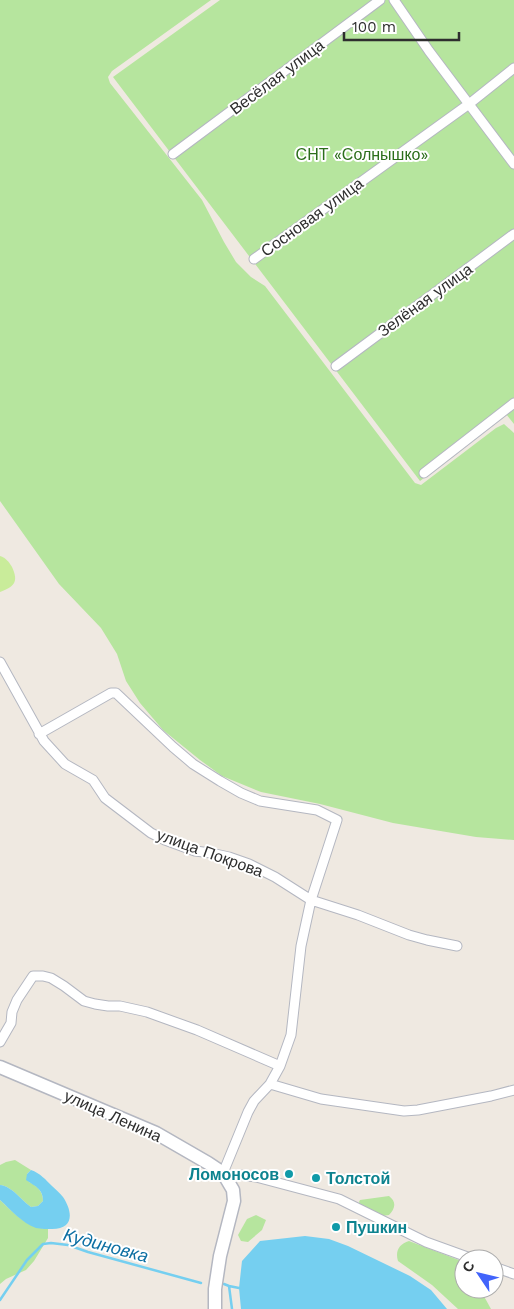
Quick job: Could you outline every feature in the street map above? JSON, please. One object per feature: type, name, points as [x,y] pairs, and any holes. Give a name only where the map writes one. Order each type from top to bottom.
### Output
[{"type":"main road","name":"улица Ленина","points":[[0,1067],[156,1133],[208,1162],[225,1176]]},
{"type":"main road","points":[[215,1309],[215,1289],[220,1256],[234,1201],[233,1190],[225,1176]]},
{"type":"street","name":"Весёлая улица","points":[[173,154],[380,0]]},
{"type":"street","points":[[394,0],[429,51],[514,164]]},
{"type":"street","name":"Сосновая улица","points":[[254,259],[469,104],[514,68]]},
{"type":"street","name":"Зелёная улица","points":[[336,366],[514,234]]},
{"type":"street","points":[[424,473],[514,403]]},
{"type":"street","name":"улица Покрова","points":[[0,662],[44,741],[65,764],[93,780],[105,798],[151,833],[195,851],[230,857],[250,864],[275,877],[311,900],[358,915],[409,935],[458,946]]},
{"type":"street","points":[[39,734],[111,693],[116,693],[172,747],[193,764],[220,781],[260,801],[317,810],[337,820],[311,900],[301,946],[291,1035],[280,1066],[270,1084],[254,1101],[248,1112],[225,1176],[256,1177],[339,1199],[426,1242],[454,1252]]},
{"type":"street","points":[[0,1042],[11,1023],[12,1012],[17,1000],[33,976],[43,976],[58,982],[84,1001],[147,1012],[196,1030],[280,1066]]},
{"type":"street","points":[[270,1084],[321,1099],[404,1111],[418,1110],[514,1090]]},
{"type":"green space","points":[[0,0],[211,0],[112,71],[108,77],[110,83],[202,200],[236,262],[251,277],[265,286],[415,483],[421,485],[496,428],[504,424],[514,433],[514,840],[476,837],[393,823],[320,804],[261,792],[222,776],[163,730],[140,703],[126,681],[117,654],[101,628],[59,584],[0,501]]},
{"type":"green space","name":"СНТ «Солнышко»","points":[[220,0],[514,0],[514,424],[506,414],[420,481],[113,77]]},
{"type":"green space","points":[[0,556],[10,563],[15,580],[12,586],[0,592]]},
{"type":"green space","points":[[15,1160],[31,1170],[27,1174],[29,1182],[39,1189],[43,1197],[43,1201],[38,1206],[31,1207],[12,1191],[0,1185],[0,1165]]},
{"type":"green space","points":[[389,1196],[394,1206],[389,1215],[382,1216],[360,1205],[359,1202],[360,1200]]},
{"type":"green space","points":[[0,1200],[27,1223],[48,1229],[48,1238],[26,1270],[6,1279],[0,1284]]},
{"type":"green space","points":[[256,1215],[266,1220],[262,1230],[248,1242],[241,1241],[238,1235],[247,1219]]},
{"type":"green space","points":[[409,1241],[454,1258],[454,1299],[486,1299],[491,1309],[458,1309],[432,1285],[398,1261],[397,1254],[403,1244]]},
{"type":"water","points":[[31,1170],[43,1177],[63,1197],[70,1214],[68,1223],[64,1226],[42,1229],[31,1226],[21,1220],[0,1200],[0,1185],[12,1191],[31,1207],[38,1206],[43,1201],[43,1197],[38,1188],[26,1180],[27,1174]]},
{"type":"water","points":[[305,1236],[329,1239],[348,1246],[410,1276],[431,1290],[447,1309],[241,1309],[239,1288],[242,1261],[260,1241]]},
{"type":"waterway","name":"Кудиновка","points":[[0,1300],[27,1260],[43,1244],[51,1243],[68,1245],[201,1283]]},
{"type":"waterway","name":"Кудиновка","points":[[224,1284],[229,1286],[232,1309]]},
{"type":"waterway","points":[[229,1286],[239,1288]]},
{"type":"place","name":"Ломоносов","points":[[289,1174]]},
{"type":"place","name":"Толстой","points":[[316,1178]]},
{"type":"place","name":"Пушкин","points":[[336,1227]]}]
